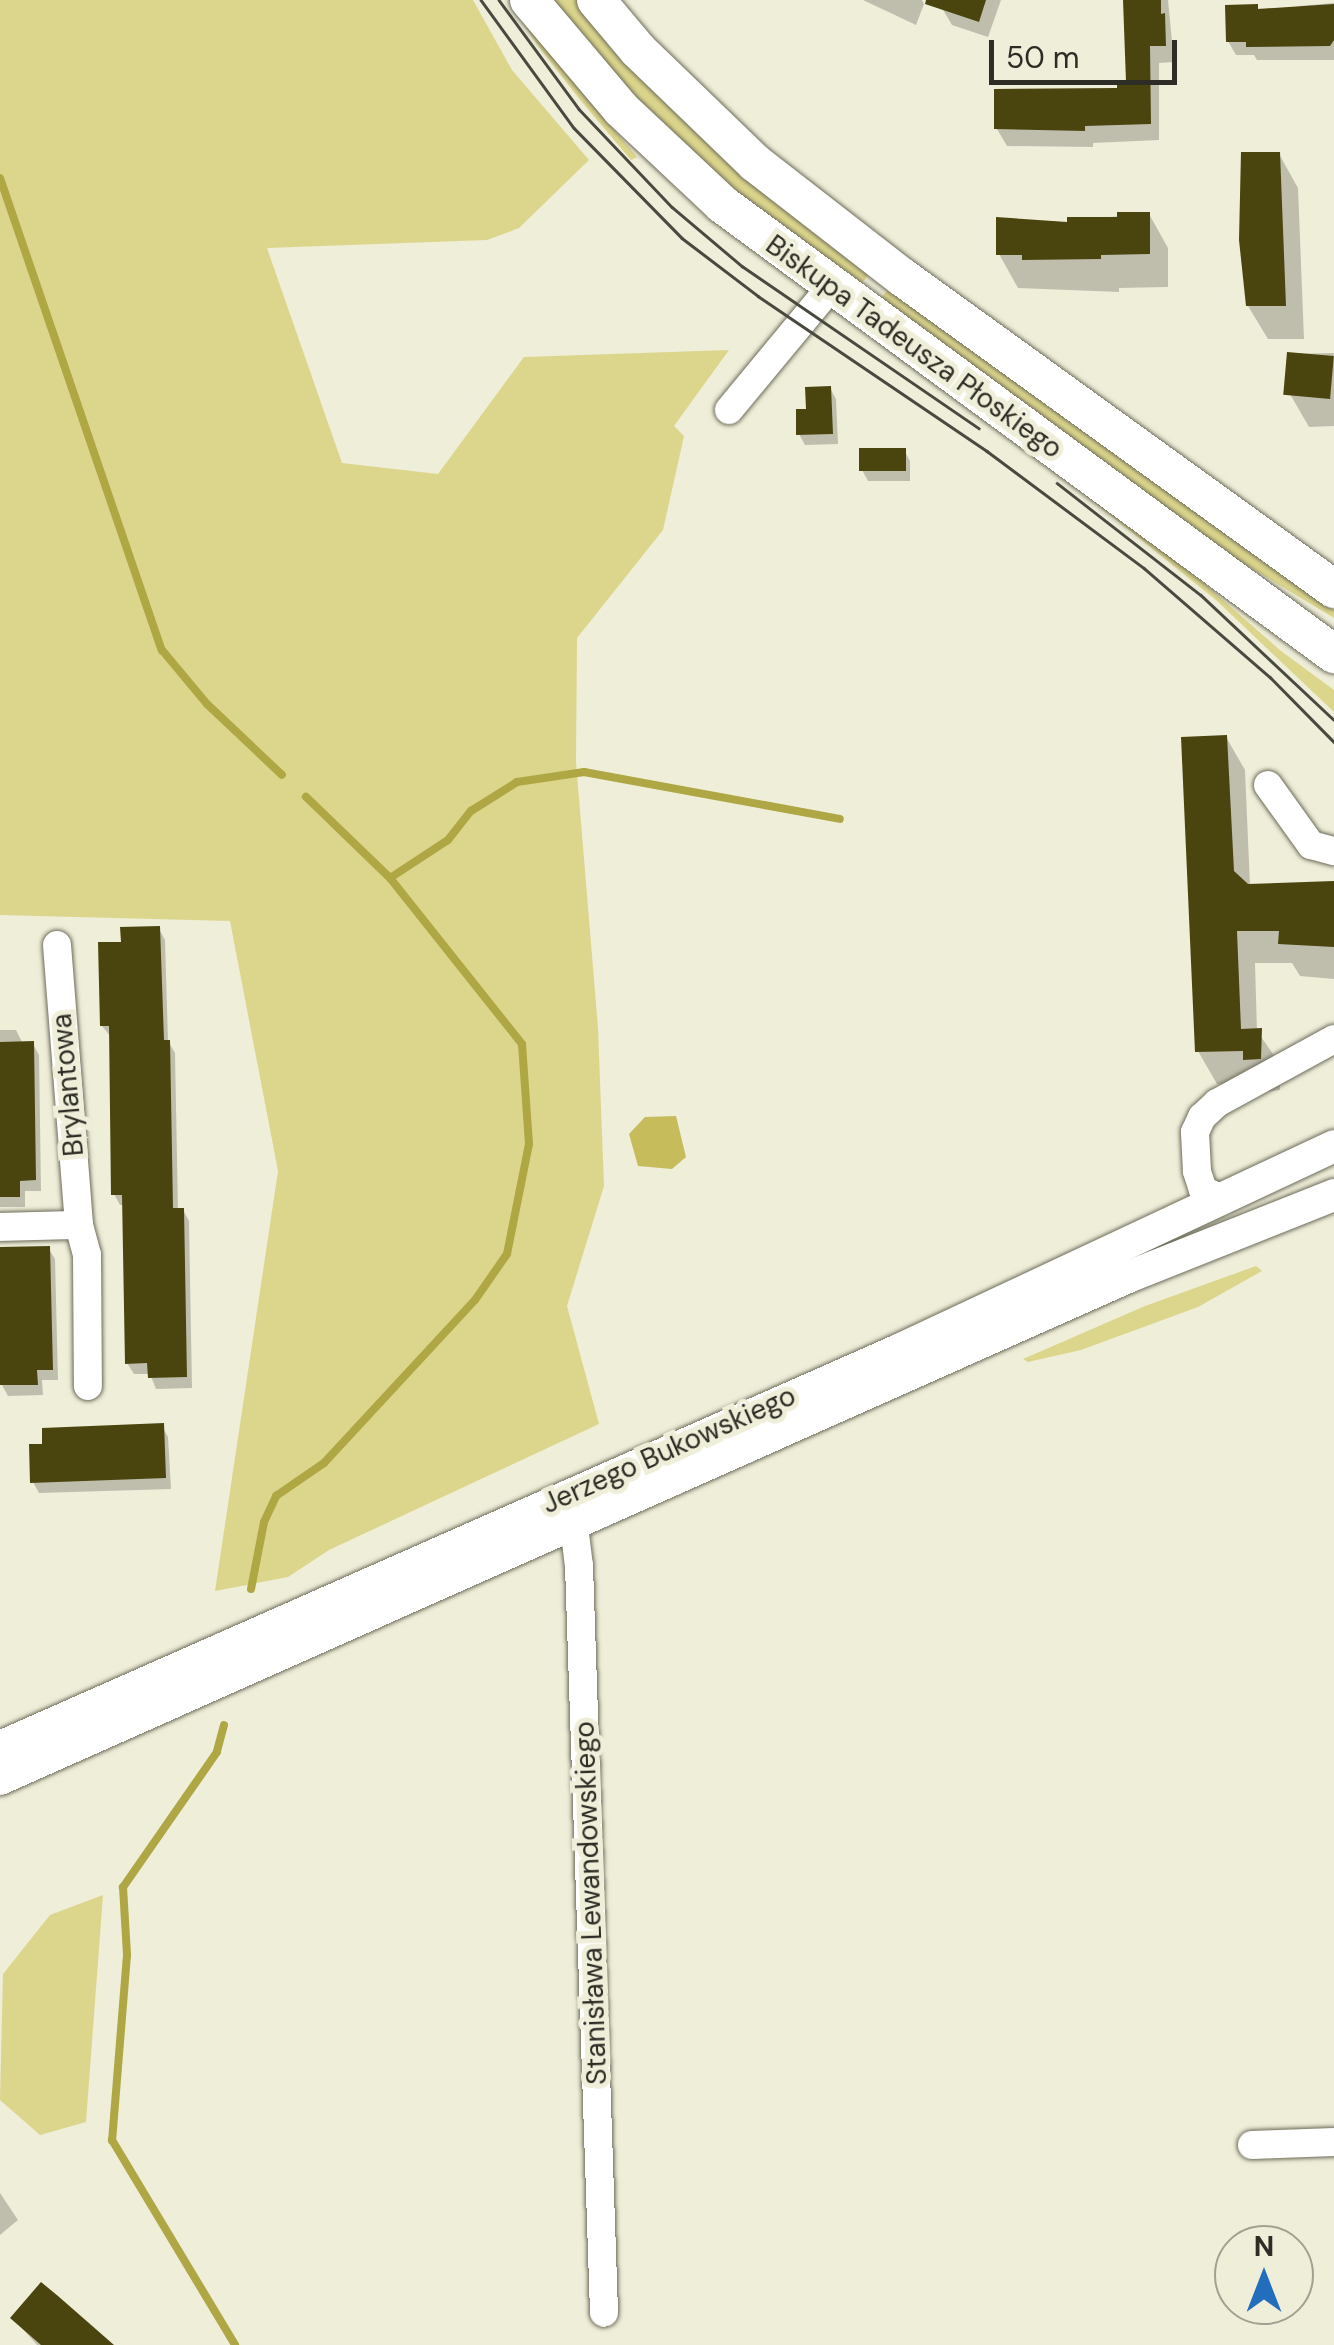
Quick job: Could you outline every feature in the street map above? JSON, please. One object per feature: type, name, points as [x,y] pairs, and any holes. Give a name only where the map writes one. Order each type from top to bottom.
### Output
[{"type":"main road","name":"Biskupa Tadeusza Płoskiego","points":[[529,0],[621,109],[722,204],[830,288],[1334,654]]},
{"type":"main road","name":"Biskupa Tadeusza Płoskiego","points":[[596,0],[638,50],[755,163],[902,277],[1334,589]]},
{"type":"street","points":[[729,410],[830,288]]},
{"type":"street","points":[[1268,785],[1311,845],[1334,851]]},
{"type":"street","name":"Brylantowa","points":[[57,945],[79,1225],[87,1255],[88,1386]]},
{"type":"street","points":[[1222,1199],[1204,1190],[1194,1155],[1195,1132],[1217,1103],[1252,1072],[1334,1039]]},
{"type":"street","name":"Jerzego Bukowskiego","points":[[0,1778],[1334,1146]]},
{"type":"street","name":"Jerzego Bukowskiego","points":[[0,1747],[1334,1195]]},
{"type":"street","points":[[0,1227],[79,1225]]},
{"type":"street","name":"Stanisława Lewandowskiego","points":[[568,1511],[604,2313]]},
{"type":"street","points":[[1252,2146],[1334,2142]]},
{"type":"shaded area","points":[[0,0],[473,0],[512,70],[589,160],[519,228],[487,240],[267,248],[342,463],[438,474],[524,357],[729,350],[674,426],[684,436],[663,530],[577,638],[576,762],[598,1028],[604,1186],[567,1306],[599,1424],[329,1550],[288,1577],[215,1591],[278,1171],[230,921],[0,915]]},
{"type":"shaded area","points":[[550,0],[577,0],[593,21],[869,274],[857,290],[720,181],[652,117]]},
{"type":"shaded area","points":[[514,3],[637,157],[631,160],[581,101],[538,46],[511,5]]},
{"type":"shaded area","points":[[889,288],[1334,610],[1334,618],[1208,542],[876,305]]},
{"type":"shaded area","points":[[1058,473],[1176,559],[1281,651],[1334,690],[1334,712],[1216,600]]},
{"type":"shaded area","points":[[676,1116],[686,1157],[672,1169],[638,1166],[629,1134],[645,1117]]},
{"type":"shaded area","points":[[1256,1266],[1262,1271],[1198,1307],[1081,1350],[1028,1362],[1023,1359],[1145,1306]]},
{"type":"shaded area","points":[[103,1895],[86,2122],[40,2135],[0,2100],[3,1974],[50,1915]]},
{"type":"building","points":[[926,0],[986,0],[979,22],[925,4]]},
{"type":"building","points":[[1123,0],[1161,0],[1161,14],[1165,13],[1166,46],[1150,46],[1151,124],[1085,126],[1085,131],[994,129],[994,89],[1117,88],[1117,83],[1126,82]]},
{"type":"building","points":[[1258,4],[1258,9],[1334,4],[1334,40],[1330,46],[1246,47],[1246,42],[1226,42],[1225,5]]},
{"type":"building","points":[[1241,152],[1280,152],[1286,306],[1246,306],[1239,240]]},
{"type":"building","points":[[1117,212],[1150,212],[1150,254],[1022,260],[1022,255],[996,255],[996,217],[1067,222],[1067,217],[1117,217]]},
{"type":"building","points":[[1287,352],[1334,356],[1330,399],[1283,395]]},
{"type":"building","points":[[831,386],[833,434],[796,435],[796,409],[806,409],[805,387]]},
{"type":"building","points":[[859,448],[906,448],[906,471],[859,471]]},
{"type":"building","points":[[1227,735],[1234,871],[1248,884],[1334,881],[1334,947],[1278,944],[1279,931],[1237,931],[1241,1029],[1262,1028],[1261,1059],[1243,1060],[1243,1051],[1195,1052],[1181,737]]},
{"type":"building","points":[[160,926],[164,1040],[170,1040],[173,1208],[184,1208],[187,1377],[148,1378],[147,1363],[125,1364],[122,1195],[111,1195],[109,1026],[100,1026],[98,942],[121,942],[120,927]]},
{"type":"building","points":[[34,1041],[36,1180],[20,1181],[20,1197],[0,1197],[0,1042]]},
{"type":"building","points":[[50,1246],[53,1370],[37,1370],[38,1385],[0,1385],[0,1247]]},
{"type":"building","points":[[164,1423],[166,1478],[30,1483],[29,1444],[42,1444],[42,1428]]},
{"type":"building","points":[[41,2282],[114,2345],[41,2345],[10,2318]]},
{"type":"waterway","points":[[0,178],[162,650],[207,704],[282,775]]},
{"type":"waterway","points":[[390,878],[448,840],[471,811],[517,782],[584,772],[840,819]]},
{"type":"waterway","points":[[251,1589],[264,1522],[276,1496],[324,1463],[475,1300],[507,1254],[529,1144],[522,1044],[390,878],[306,797]]},
{"type":"waterway","points":[[224,1725],[217,1752],[123,1887],[127,1955],[112,2140],[235,2345]]},
{"type":"tram line","points":[[481,0],[574,128],[682,238],[758,296],[987,451],[1144,568],[1270,677],[1334,742]]},
{"type":"tram line","points":[[499,0],[579,109],[672,207],[742,266],[979,428]]},
{"type":"tram line","points":[[1057,483],[1201,595],[1334,720]]}]
